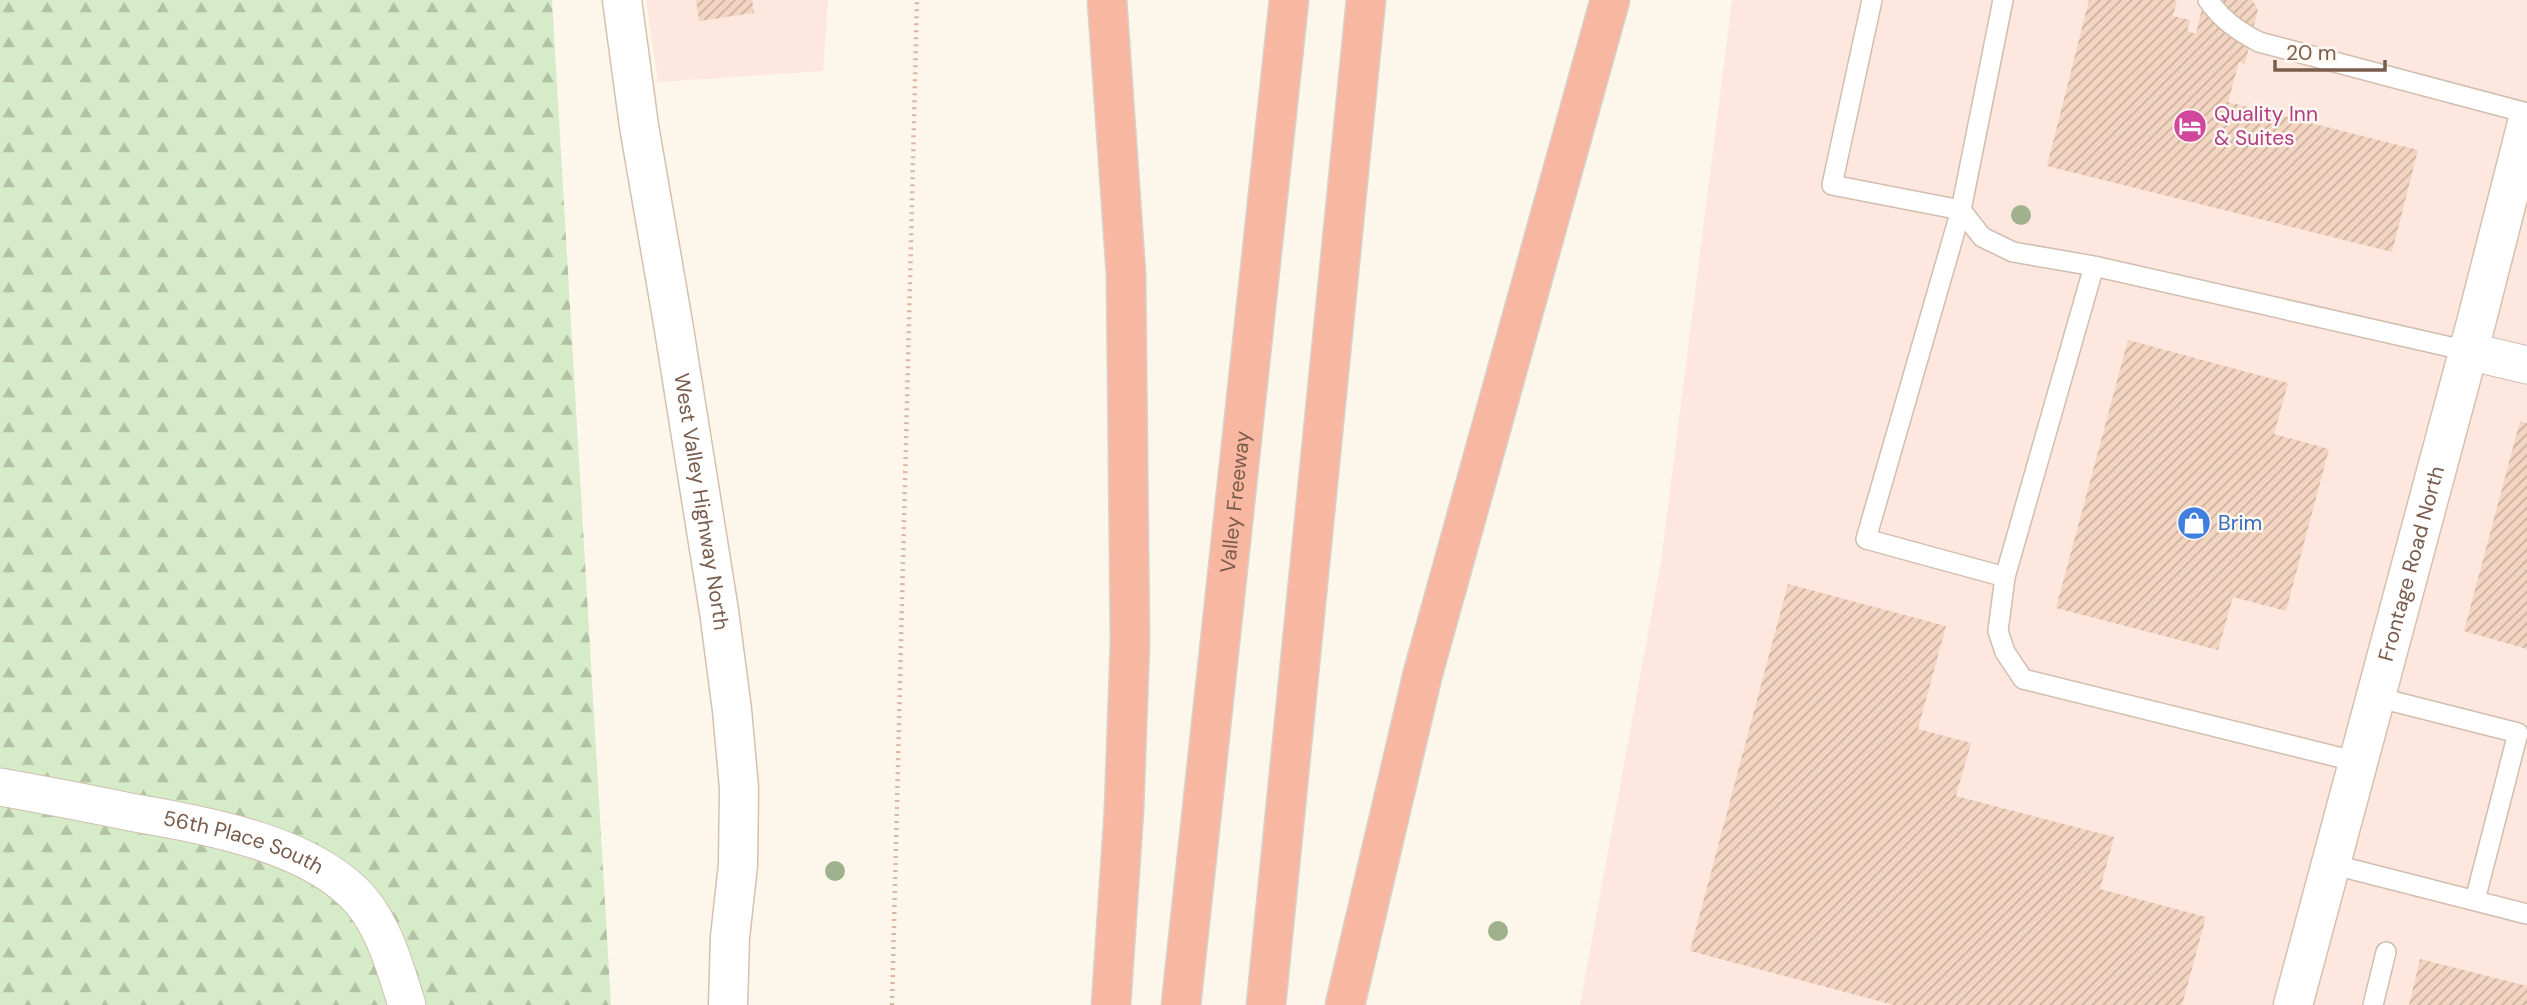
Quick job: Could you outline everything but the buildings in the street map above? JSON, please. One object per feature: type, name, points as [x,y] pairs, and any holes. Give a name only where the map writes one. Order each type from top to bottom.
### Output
[{"type":"highway","points":[[1107,0],[1126,274],[1130,642],[1124,810],[1111,1005]]},
{"type":"highway","name":"Valley Freeway","points":[[1181,1005],[1289,0]]},
{"type":"highway","points":[[1266,1005],[1366,0]]},
{"type":"highway","points":[[1345,1005],[1423,673],[1610,0]]},
{"type":"main road","name":"West Valley Highway North","points":[[622,0],[639,126],[719,611],[732,710],[739,788],[738,864],[730,937],[728,1005]]},
{"type":"main road","name":"Frontage Road North","points":[[2293,1005],[2469,351],[2527,124]]},
{"type":"street","points":[[2469,351],[2527,365]]},
{"type":"street","name":"56th Place South","points":[[0,788],[190,823],[248,838],[297,856],[327,871],[345,884],[364,904],[393,961],[407,1005]]},
{"type":"lane","points":[[1872,0],[1832,185],[1961,210],[1982,237],[2013,252],[2094,266],[2469,351]]},
{"type":"lane","points":[[2003,0],[1961,210],[1866,539],[2005,577]]},
{"type":"lane","points":[[2207,0],[2237,31],[2259,42],[2527,113]]},
{"type":"lane","points":[[2094,266],[2005,577],[1998,631],[2005,652],[2023,679],[2358,762]]},
{"type":"lane","points":[[2376,697],[2518,733],[2474,900]]},
{"type":"lane","points":[[2331,864],[2527,914]]},
{"type":"lane","points":[[2373,1005],[2386,952]]},
{"type":"path","points":[[892,1005],[917,0]]},
{"type":"shaded area","points":[[646,0],[828,0],[823,71],[658,82]]},
{"type":"shaded area","points":[[1732,0],[2527,0],[2527,1005],[1580,1005],[1661,562]]},
{"type":"green space","points":[[0,0],[552,0],[611,1005],[0,1005]]},
{"type":"place","name":"Quality Inn & Suites","points":[[2190,126]]},
{"type":"place","name":"Brim","points":[[2194,523]]}]
